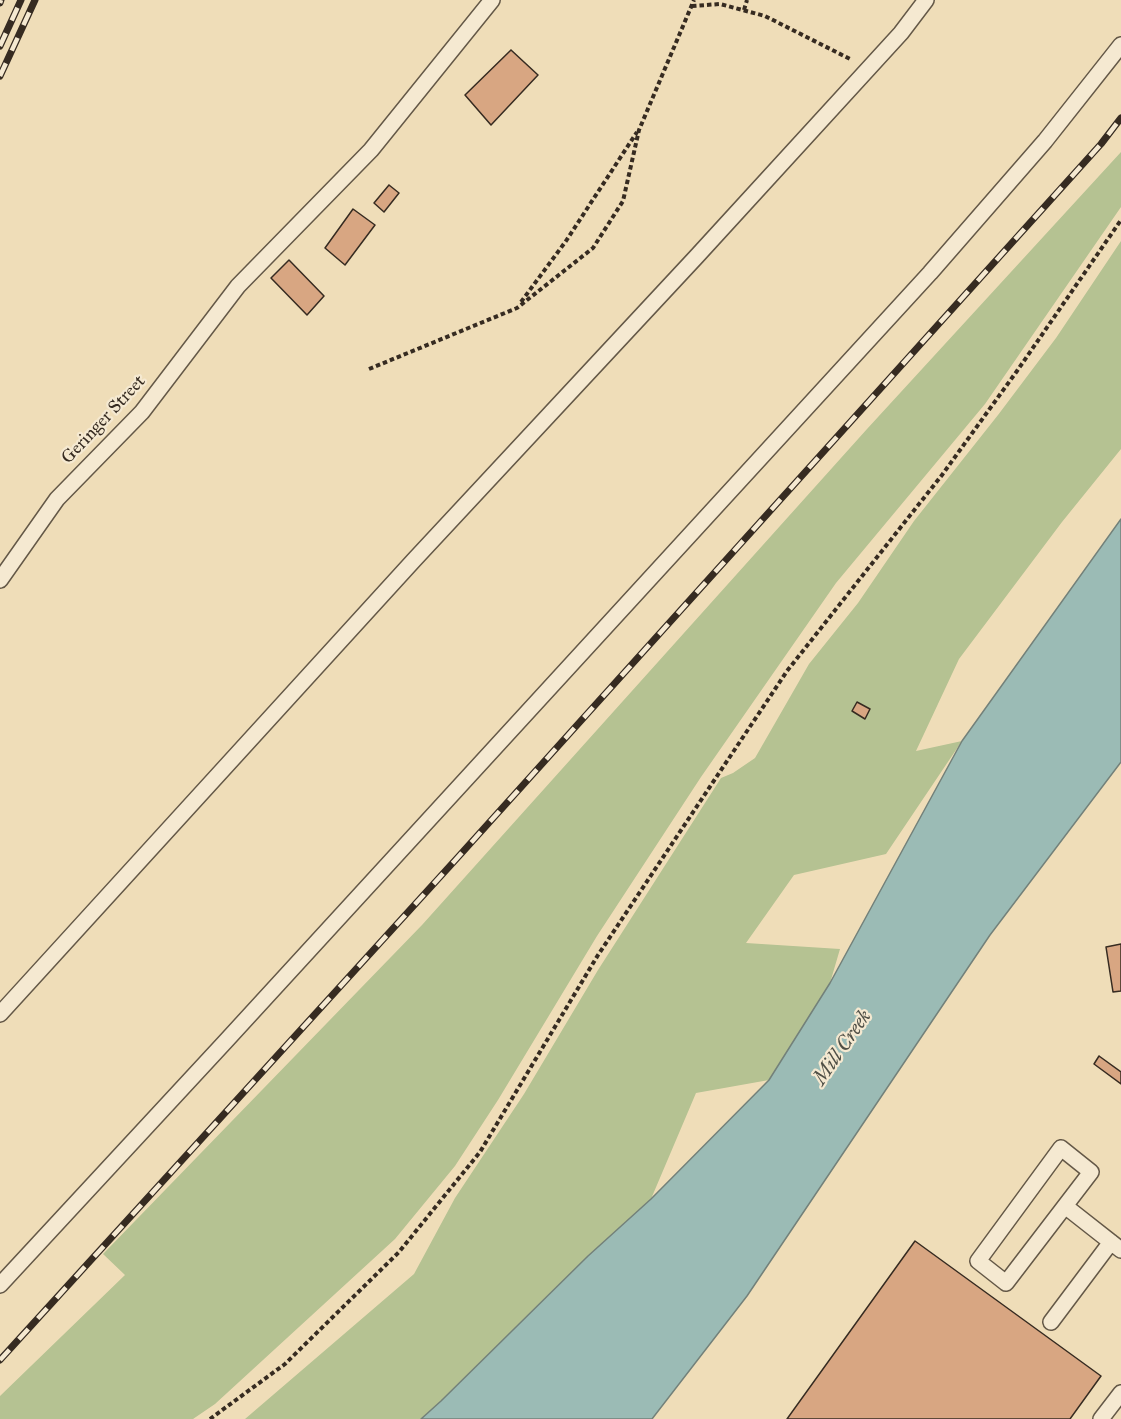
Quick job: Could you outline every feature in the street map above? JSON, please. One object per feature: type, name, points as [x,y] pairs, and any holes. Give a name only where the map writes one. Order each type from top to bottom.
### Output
[{"type":"lane","name":"Geringer Street","points":[[0,580],[57,499],[142,412],[238,286],[371,150],[492,0]]},
{"type":"lane","points":[[0,1014],[414,560],[901,33],[926,0]]},
{"type":"lane","points":[[0,1285],[930,273],[1045,141],[1121,45]]},
{"type":"lane","points":[[1061,1148],[1091,1172],[1065,1206],[1006,1283],[978,1261],[1061,1148]]},
{"type":"lane","points":[[1051,1323],[1116,1246],[1065,1206]]},
{"type":"lane","points":[[1101,1419],[1121,1393]]},
{"type":"path","points":[[517,308],[566,241],[639,130],[694,0]]},
{"type":"path","points":[[744,10],[747,0]]},
{"type":"path","points":[[692,6],[720,4],[765,16],[869,68]]},
{"type":"path","points":[[369,369],[517,308],[593,248],[623,201],[639,130]]},
{"type":"path","points":[[210,1419],[285,1364],[391,1260],[480,1152],[598,955],[787,671],[942,475],[1121,220]]},
{"type":"green space","points":[[1121,152],[1121,207],[985,404],[836,583],[701,777],[597,936],[498,1100],[455,1166],[395,1239],[215,1404],[193,1419],[0,1419],[0,1396],[125,1275],[103,1254],[422,925],[867,429]]},
{"type":"green space","points":[[1121,241],[1121,449],[1062,522],[959,659],[916,751],[962,741],[886,854],[794,875],[746,943],[840,949],[830,983],[769,1080],[696,1093],[651,1199],[588,1256],[421,1419],[245,1419],[414,1274],[455,1198],[524,1094],[598,970],[721,778],[755,758],[809,664],[858,603],[914,521],[1056,338]]},
{"type":"water","name":"Mill Creek","points":[[1121,519],[1121,762],[990,935],[747,1296],[652,1419],[421,1419],[588,1256],[651,1199],[769,1080],[830,983],[962,741]]},
{"type":"building","points":[[511,50],[538,75],[491,125],[465,95]]},
{"type":"building","points":[[389,185],[399,193],[384,212],[374,203]]},
{"type":"building","points":[[353,209],[375,225],[345,265],[325,248]]},
{"type":"building","points":[[289,260],[324,296],[307,315],[271,278]]},
{"type":"building","points":[[857,702],[870,709],[865,719],[852,711]]},
{"type":"building","points":[[1121,944],[1121,991],[1113,992],[1106,947]]},
{"type":"building","points":[[1099,1056],[1121,1072],[1121,1084],[1094,1064]]},
{"type":"building","points":[[915,1241],[1101,1376],[1070,1419],[787,1419]]},
{"type":"railway","points":[[0,46],[21,0]]},
{"type":"railway","points":[[0,76],[35,0]]},
{"type":"railway","points":[[0,1360],[459,856],[1101,144],[1121,118]]}]
